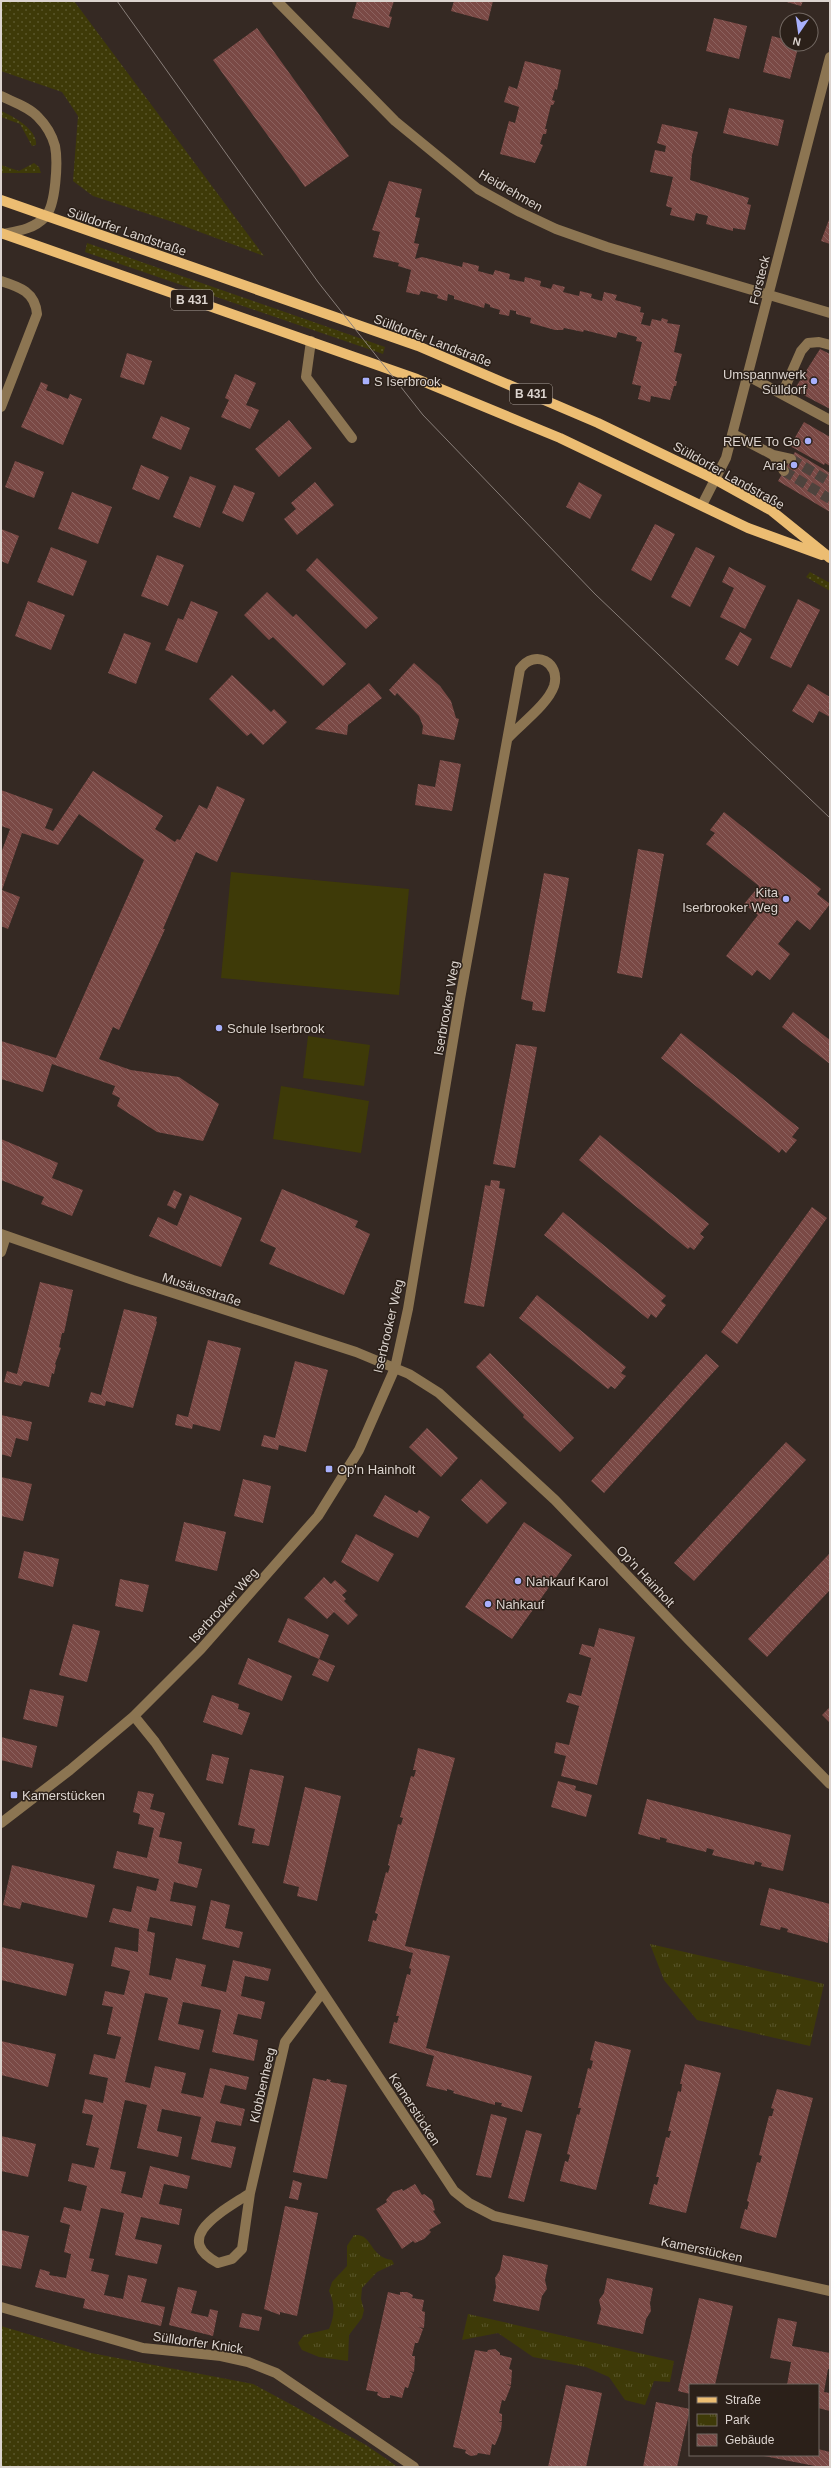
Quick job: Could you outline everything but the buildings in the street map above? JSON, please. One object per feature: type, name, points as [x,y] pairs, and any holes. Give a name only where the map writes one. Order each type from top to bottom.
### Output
[{"type":"main road","name":"Sülldorfer Landstraße","points":[[1,200],[418,346],[598,422],[716,480],[772,511],[830,558]]},
{"type":"main road","name":"Sülldorfer Landstraße","points":[[2,234],[417,379],[560,438],[748,528],[830,558]]},
{"type":"street","name":"Heidrehmen","points":[[277,1],[380,107],[478,188],[520,212],[556,229],[607,247],[830,313]]},
{"type":"street","name":"Forsteck","points":[[702,505],[726,458],[733,434],[830,57]]},
{"type":"street","points":[[1,96],[38,116],[48,129],[55,146],[54,192],[46,216],[25,230],[2,234]]},
{"type":"street","points":[[1,281],[23,289],[32,295],[36,303],[37,314],[1,407]]},
{"type":"street","points":[[311,341],[306,377],[352,438]]},
{"type":"street","points":[[782,394],[801,351],[808,343],[819,342],[830,345]]},
{"type":"street","points":[[748,376],[830,420]]},
{"type":"street","points":[[733,434],[772,455],[791,459]]},
{"type":"street","points":[[772,455],[784,471]]},
{"type":"street","name":"Iserbrooker Weg","points":[[1,1823],[70,1770],[134,1716],[201,1649],[318,1516],[359,1450],[395,1368],[408,1309],[460,999],[520,669],[526,661],[536,658],[546,661],[553,668],[555,677],[548,698],[508,738]]},
{"type":"street","points":[[1,1252],[3,1235]]},
{"type":"street","name":"Musäusstraße","points":[[3,1235],[133,1280],[329,1343],[395,1368]]},
{"type":"street","name":"Op'n Hainholt","points":[[395,1368],[439,1393],[532,1476],[830,1784]]},
{"type":"street","name":"Kamerstücken","points":[[134,1716],[160,1749],[286,1936],[322,1993],[454,2191],[469,2203],[494,2216],[830,2291]]},
{"type":"street","name":"Klobbenheeg","points":[[250,2193],[204,2226],[199,2237],[200,2248],[207,2257],[218,2263],[232,2259],[242,2249],[250,2193],[285,2042],[322,1993]]},
{"type":"street","name":"Sülldorfer Knick","points":[[1,2307],[143,2348],[221,2356],[248,2362],[276,2373],[414,2467]]},
{"type":"green space","points":[[1,1],[74,1],[264,256],[173,222],[93,196],[73,181],[78,116],[62,92],[1,71]]},
{"type":"green space","points":[[1,111],[24,124],[36,139],[36,145],[32,146],[20,124],[1,117]]},
{"type":"green space","points":[[34,163],[39,167],[41,173],[1,173],[1,165],[19,171]]},
{"type":"green space","points":[[87,243],[385,347],[383,354],[85,252]]},
{"type":"green space","points":[[810,572],[830,583],[830,591],[806,577]]},
{"type":"green space","points":[[231,872],[409,889],[399,995],[221,978]]},
{"type":"green space","points":[[308,1036],[370,1045],[364,1086],[303,1078]]},
{"type":"green space","points":[[281,1086],[369,1101],[361,1153],[273,1139]]},
{"type":"green space","points":[[650,1944],[824,1984],[810,2046],[697,2020],[664,1980]]},
{"type":"green space","points":[[354,2235],[360,2235],[365,2238],[374,2250],[384,2258],[392,2260],[394,2264],[377,2272],[362,2288],[361,2299],[364,2310],[362,2318],[349,2335],[348,2361],[319,2357],[302,2350],[298,2343],[304,2335],[329,2329],[334,2310],[329,2291],[332,2282],[347,2266],[347,2246]]},
{"type":"green space","points":[[468,2314],[674,2361],[670,2382],[654,2381],[645,2405],[625,2400],[609,2377],[586,2367],[533,2357],[498,2333],[462,2340]]},
{"type":"green space","points":[[1,2326],[91,2353],[253,2384],[366,2445],[398,2467],[1,2467]]},
{"type":"tunnel","points":[[791,459],[830,482]]},
{"type":"tunnel","points":[[784,471],[830,499]]},
{"type":"tram line","points":[[117,1],[318,282],[423,415],[595,594],[830,818]]},
{"type":"place","name":"S Iserbrook","points":[[366,381]]},
{"type":"place","name":"Umspannwerk Sülldorf","points":[[814,381]]},
{"type":"place","name":"REWE To Go","points":[[808,441]]},
{"type":"place","name":"Aral","points":[[794,465]]},
{"type":"place","name":"Kita Iserbrooker Weg","points":[[786,899]]},
{"type":"place","name":"Schule Iserbrook","points":[[219,1028]]},
{"type":"place","name":"Op'n Hainholt","points":[[329,1469]]},
{"type":"place","name":"Nahkauf Karol","points":[[518,1581]]},
{"type":"place","name":"Nahkauf","points":[[488,1604]]},
{"type":"place","name":"Kamerstücken","points":[[14,1795]]}]
